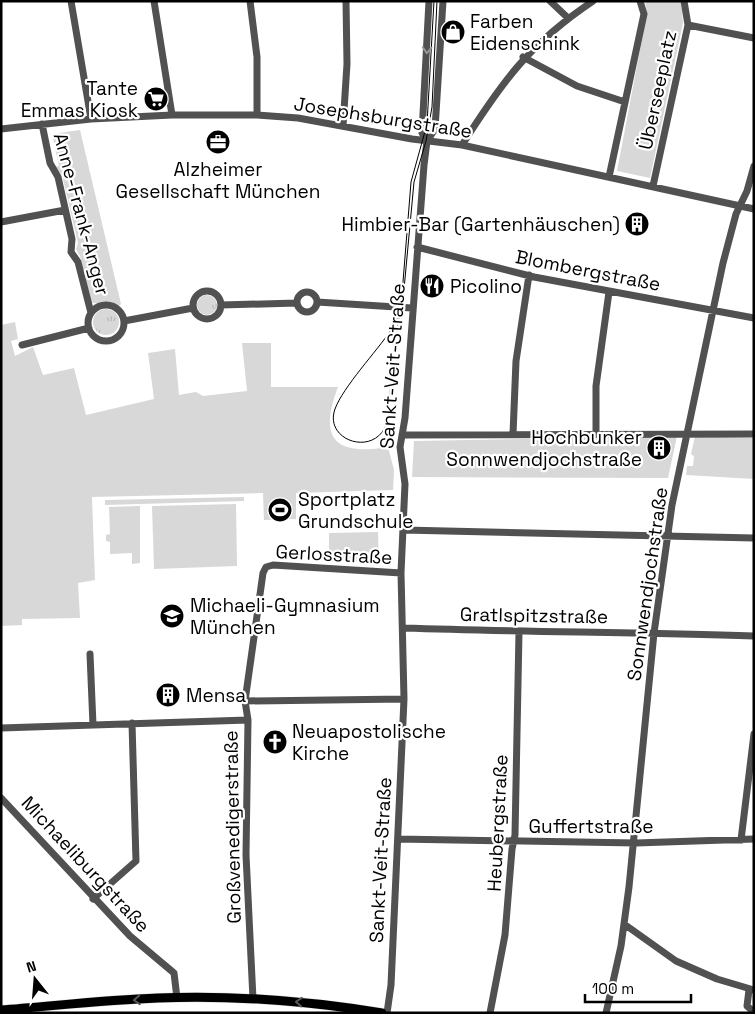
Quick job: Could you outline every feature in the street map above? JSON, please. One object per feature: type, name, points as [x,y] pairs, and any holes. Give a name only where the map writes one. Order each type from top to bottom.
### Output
[{"type":"main road","points":[[1,1010],[177,998],[253,999],[313,1003],[382,1013]]},
{"type":"street","points":[[71,1],[91,119]]},
{"type":"street","points":[[154,1],[172,115]]},
{"type":"street","points":[[250,1],[256,57],[256,115]]},
{"type":"street","points":[[343,126],[346,64],[346,1]]},
{"type":"street","name":"Sankt-Veit-Straße","points":[[427,141],[422,133],[429,1]]},
{"type":"street","name":"Sankt-Veit-Straße","points":[[387,1013],[391,985],[404,699],[404,628],[401,573],[405,484],[400,447],[427,141],[435,128],[443,1]]},
{"type":"street","points":[[550,1],[568,18]]},
{"type":"street","points":[[462,145],[504,80],[523,57],[568,18],[593,1]]},
{"type":"street","name":"Überseeplatz","points":[[609,178],[644,14],[640,1]]},
{"type":"street","name":"Überseeplatz","points":[[653,186],[688,25],[684,1]]},
{"type":"street","points":[[688,25],[754,38]]},
{"type":"street","points":[[523,57],[577,86],[625,102]]},
{"type":"street","name":"Josephsburgstraße","points":[[1,129],[91,119],[172,115],[256,115],[298,118],[427,141],[462,145],[754,209]]},
{"type":"street","name":"Anne-Frank-Anger","points":[[42,124],[50,163],[58,177],[72,239],[71,252],[78,262],[91,313]]},
{"type":"street","name":"Sonnwendjochstraße","points":[[606,1013],[624,924],[654,633],[667,536],[723,263],[754,166]]},
{"type":"street","points":[[1,222],[65,210]]},
{"type":"street","name":"Blombergstraße","points":[[417,247],[529,276],[754,318]]},
{"type":"street","points":[[513,434],[513,388],[529,276]]},
{"type":"street","points":[[205,291],[214,293],[221,305],[218,313],[210,318],[197,315],[193,308],[197,294],[205,291]]},
{"type":"street","points":[[307,292],[313,294],[317,302],[315,308],[307,312],[300,308],[298,303],[301,294],[307,292]]},
{"type":"street","points":[[596,433],[596,386],[609,292]]},
{"type":"street","points":[[317,302],[412,308]]},
{"type":"street","points":[[221,305],[298,303]]},
{"type":"street","points":[[101,305],[113,306],[122,314],[124,321],[122,332],[109,340],[95,337],[89,328],[91,313],[101,305]]},
{"type":"street","points":[[124,321],[193,308]]},
{"type":"street","points":[[22,345],[89,328]]},
{"type":"street","points":[[402,435],[754,434]]},
{"type":"street","points":[[404,530],[754,538]]},
{"type":"street","name":"Gerlosstraße","points":[[266,567],[274,564],[401,573]]},
{"type":"street","name":"Großvenedigerstraße","points":[[253,999],[246,855],[248,720],[245,702],[247,678],[266,567]]},
{"type":"street","name":"Gratlspitzstraße","points":[[404,628],[754,636]]},
{"type":"street","name":"Heubergstraße","points":[[490,1013],[505,935],[515,835],[519,632]]},
{"type":"street","points":[[90,654],[93,725]]},
{"type":"street","points":[[245,702],[404,699]]},
{"type":"street","points":[[1,728],[248,720]]},
{"type":"street","points":[[93,899],[136,861],[132,723]]},
{"type":"street","points":[[741,840],[754,734]]},
{"type":"street","name":"Michaeliburgstraße","points":[[1,798],[44,842],[93,899],[130,936],[174,973],[177,998]]},
{"type":"street","name":"Guffertstraße","points":[[398,839],[513,842],[754,839]]},
{"type":"street","points":[[624,924],[676,961],[717,979],[751,990],[747,1006],[754,1012]]},
{"type":"green space","points":[[645,1],[681,1],[683,23],[650,178],[617,171],[647,13]]},
{"type":"green space","points":[[80,130],[121,304],[119,306],[108,302],[91,302],[80,256],[76,249],[78,243],[62,175],[54,167],[59,166],[52,134]]},
{"type":"green space","points":[[203,295],[211,295],[217,301],[217,309],[211,315],[203,315],[197,309],[197,301]]},
{"type":"green space","points":[[106,309],[115,313],[119,322],[115,331],[106,335],[97,331],[93,322],[97,313]]},
{"type":"green space","points":[[15,322],[18,339],[11,341],[15,356],[33,347],[43,375],[74,368],[86,415],[154,399],[148,353],[175,349],[179,395],[196,392],[203,396],[247,391],[242,343],[271,343],[271,387],[338,387],[332,405],[331,431],[336,440],[344,446],[355,449],[388,447],[394,470],[393,490],[296,493],[296,519],[264,520],[263,493],[92,497],[95,580],[78,583],[80,618],[22,619],[22,625],[1,626],[1,325]]},
{"type":"green space","points":[[677,436],[668,478],[412,477],[414,441]]},
{"type":"green space","points":[[695,436],[754,438],[754,479],[686,475],[687,466],[693,466],[694,456],[691,454]]},
{"type":"green space","points":[[244,497],[244,501],[105,505],[105,500]]},
{"type":"green space","points":[[236,504],[237,566],[154,569],[152,506]]},
{"type":"green space","points":[[140,506],[140,563],[132,564],[132,553],[110,554],[110,542],[106,541],[106,535],[110,534],[109,507]]},
{"type":"green space","points":[[378,532],[379,563],[332,560],[332,555],[329,555],[329,533]]},
{"type":"tram line","points":[[434,1],[427,124],[411,182],[401,307],[393,357],[388,419],[383,431],[374,439],[364,442],[354,441],[344,437],[337,430],[333,421],[335,409],[345,390],[391,330],[397,319],[399,312],[401,308],[414,182],[426,141],[432,107],[437,1]]},
{"type":"place","name":"Farben Eidenschink","points":[[453,32]]},
{"type":"place","name":"Tante Emmas Kiosk","points":[[156,99]]},
{"type":"place","name":"Alzheimer Gesellschaft München","points":[[218,142]]},
{"type":"place","name":"Himbier-Bar (Gartenhäuschen)","points":[[637,224]]},
{"type":"place","name":"Picolino","points":[[432,286]]},
{"type":"place","name":"Hochbunker Sonnwendjochstraße","points":[[659,448]]},
{"type":"place","name":"Sportplatz Grundschule","points":[[280,510]]},
{"type":"place","name":"Michaeli-Gymnasium München","points":[[172,616]]},
{"type":"place","name":"Mensa","points":[[168,695]]},
{"type":"place","name":"Neuapostolische Kirche","points":[[275,742]]}]
